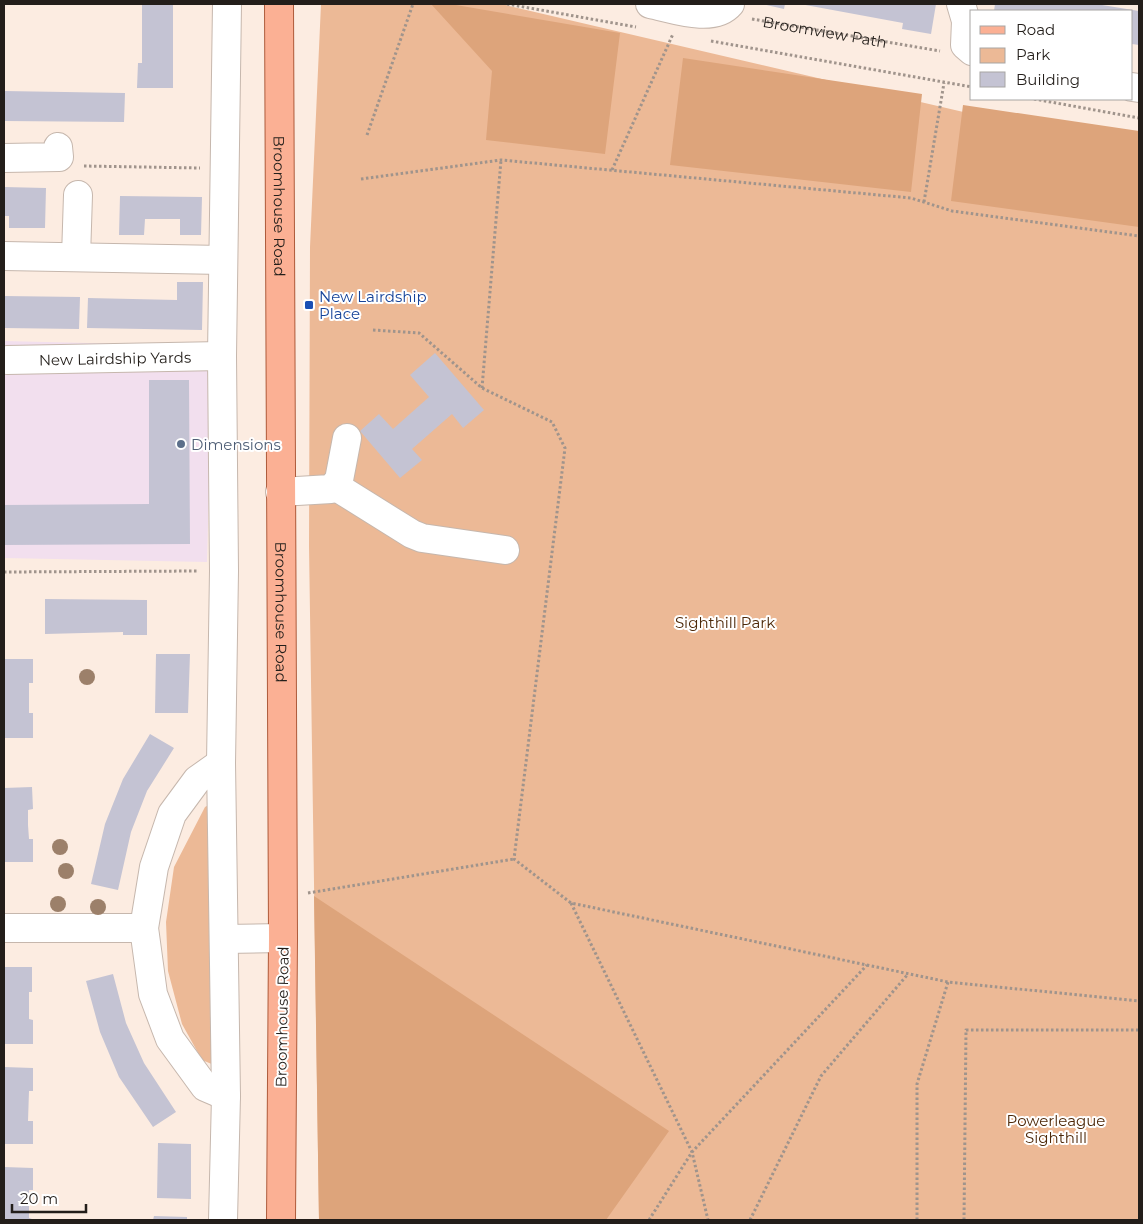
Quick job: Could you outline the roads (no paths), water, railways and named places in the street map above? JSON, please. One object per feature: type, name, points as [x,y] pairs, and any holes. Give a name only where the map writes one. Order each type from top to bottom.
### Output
[{"type":"main road","name":"Broomhouse Road","points":[[279,4],[283,897],[281,1220]]},
{"type":"street","points":[[223,1220],[226,1096],[221,763],[224,571],[222,356],[227,4]]},
{"type":"street","points":[[961,4],[966,21],[968,48]]},
{"type":"street","points":[[647,16],[715,13],[728,5]]},
{"type":"street","points":[[4,158],[58,152]]},
{"type":"street","points":[[76,257],[78,195]]},
{"type":"street","points":[[4,256],[223,260]]},
{"type":"street","name":"New Lairdship Yards","points":[[7,360],[222,356]]},
{"type":"street","points":[[280,492],[331,489],[336,486],[339,480],[347,438]]},
{"type":"street","points":[[336,486],[417,536],[505,550]]},
{"type":"street","points":[[221,763],[197,780],[172,814],[154,867],[144,928],[153,994],[170,1039],[204,1087],[226,1096]]},
{"type":"street","points":[[4,928],[144,928]]},
{"type":"street","points":[[224,939],[283,938]]},
{"type":"place","name":"New Lairdship Place","points":[[309,305]]},
{"type":"place","name":"Dimensions","points":[[181,444]]},
{"type":"park label","name":"Sighthill Park","points":[[725,622]]},
{"type":"park label","name":"Powerleague Sighthill","points":[[1056,1128]]}]
